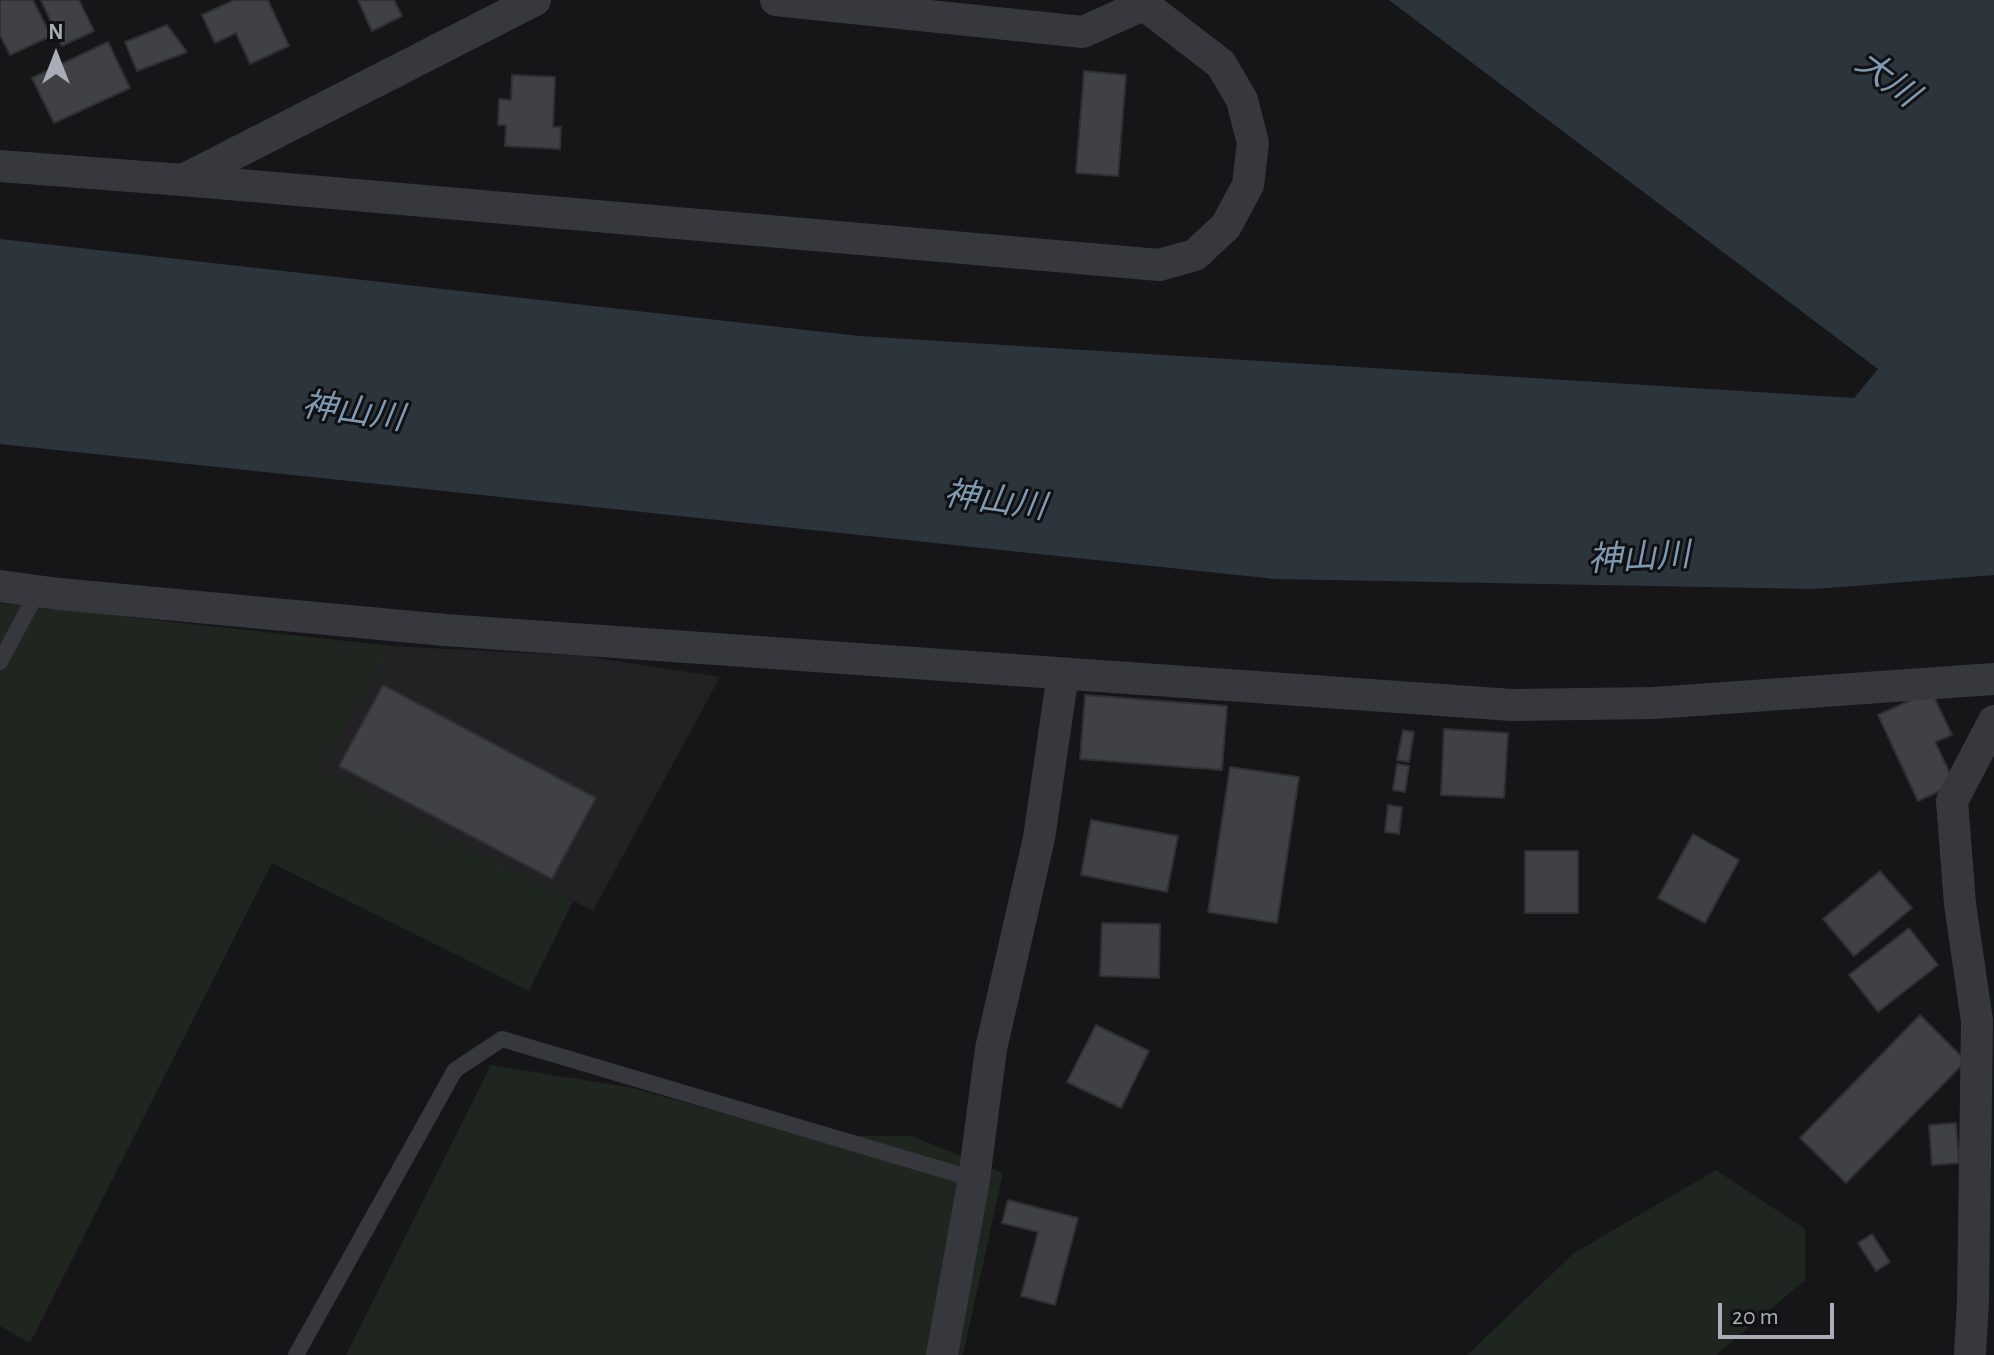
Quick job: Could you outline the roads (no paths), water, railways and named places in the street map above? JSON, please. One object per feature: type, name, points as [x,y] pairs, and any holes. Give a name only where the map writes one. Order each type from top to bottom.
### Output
[{"type":"street","points":[[183,180],[535,0]]},
{"type":"street","points":[[0,166],[1159,265],[1195,255],[1226,226],[1248,185],[1253,143],[1242,100],[1221,64],[1141,2],[1083,32],[776,0]]},
{"type":"street","points":[[0,586],[445,630],[1512,705],[1654,703],[1994,679]]},
{"type":"street","points":[[942,1355],[974,1179],[991,1049],[1039,838],[1063,674]]},
{"type":"street","points":[[1970,1355],[1977,1021],[1960,904],[1952,801],[1994,721]]},
{"type":"lane","points":[[0,662],[38,591]]},
{"type":"lane","points":[[296,1355],[455,1070],[502,1039],[974,1179]]},
{"type":"water","points":[[1389,0],[1994,0],[1994,575],[1815,589],[1275,579],[0,444],[0,239],[859,336],[1854,398],[1878,369]]},
{"type":"water label","name":"大川","points":[[1887,79]]},
{"type":"water label","name":"神山川","points":[[353,412]]},
{"type":"water label","name":"神山川","points":[[995,501]]},
{"type":"water label","name":"神山川","points":[[1639,558]]}]
